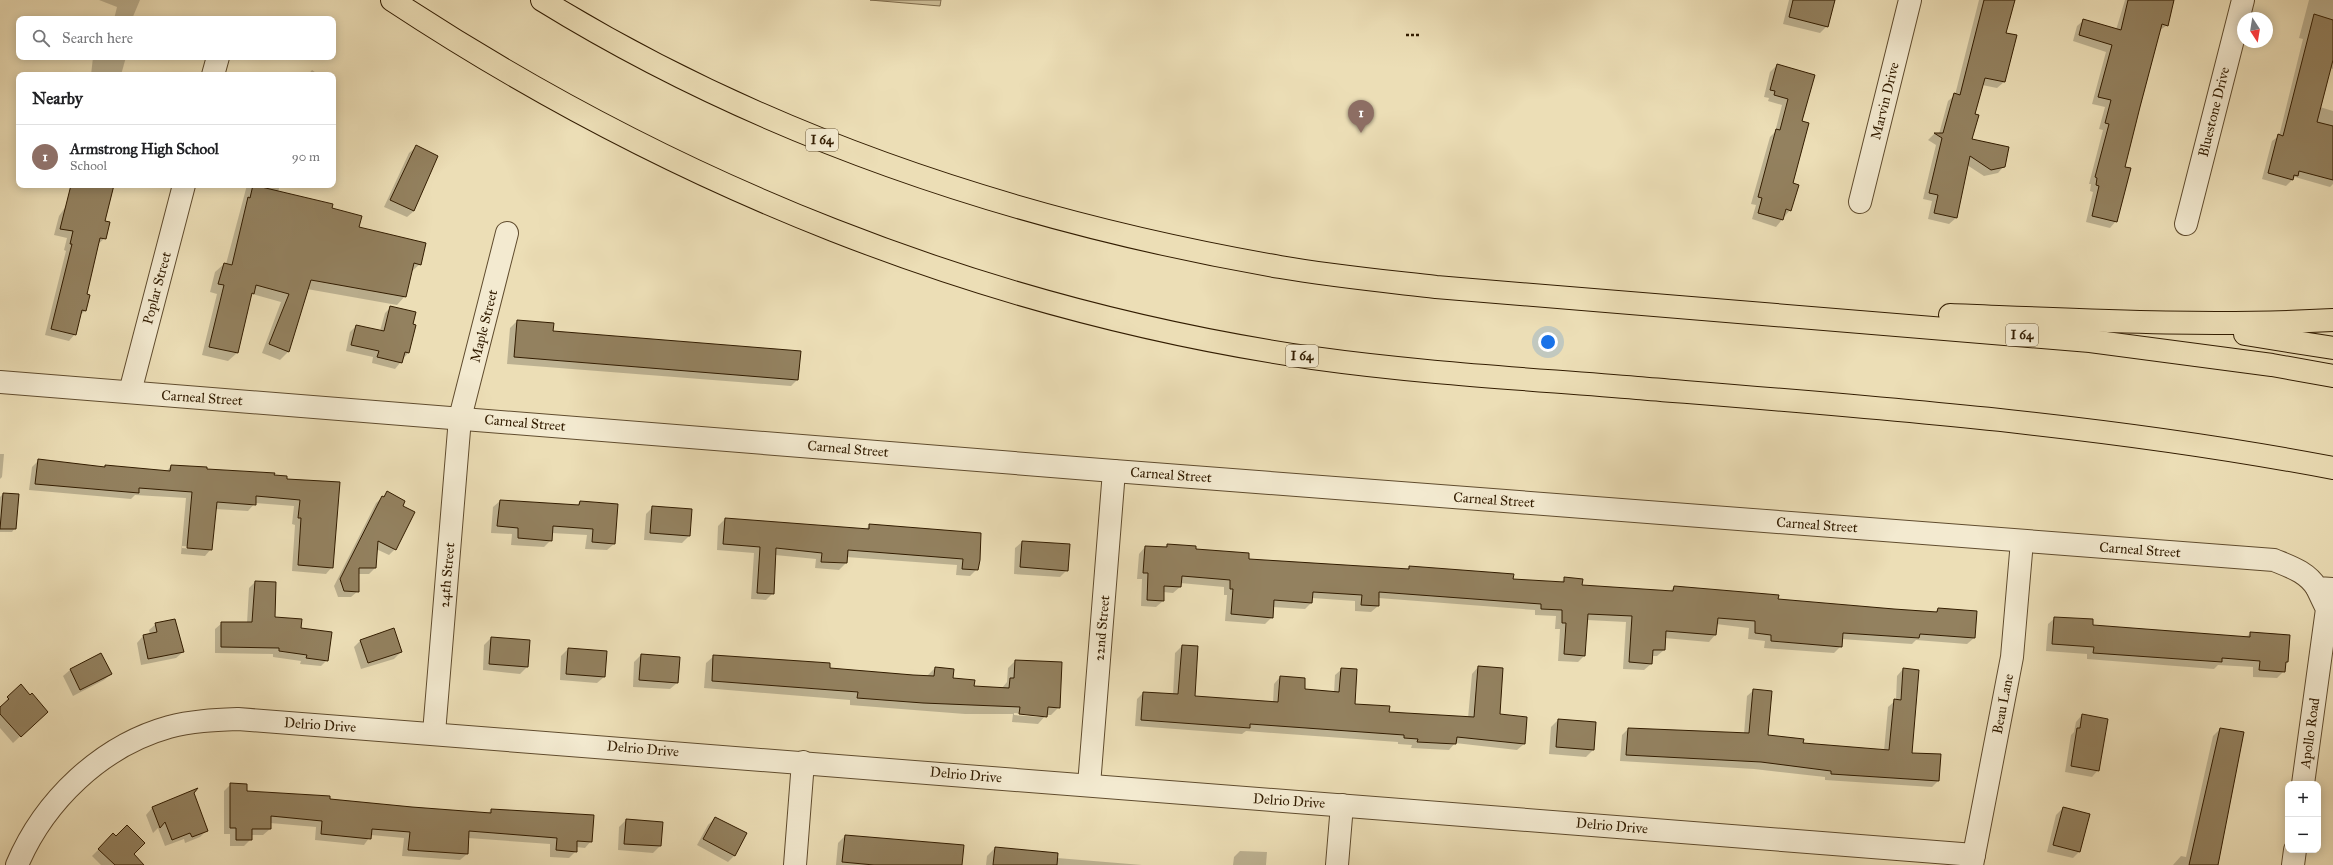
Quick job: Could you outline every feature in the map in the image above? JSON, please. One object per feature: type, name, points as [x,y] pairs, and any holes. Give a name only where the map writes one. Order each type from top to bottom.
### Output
[{"type":"highway","name":"I 64","points":[[392,0],[510,74],[603,126],[789,214],[853,238],[1028,297],[1165,331],[1315,358],[1409,369],[1854,405],[2018,421],[2281,458],[2333,468]]},
{"type":"highway","name":"I 64","points":[[542,0],[585,27],[672,73],[827,142],[994,200],[1106,229],[1224,257],[1341,276],[1436,287],[1709,308],[2090,341],[2272,365],[2333,376]]},
{"type":"highway","points":[[1709,308],[1858,311],[2179,324],[2258,324],[2333,320]]},
{"type":"highway","points":[[2179,324],[2333,348]]},
{"type":"street","name":"Marvin Drive","points":[[1860,202],[1910,0]]},
{"type":"street","name":"Bluestone Drive","points":[[2186,224],[2243,0]]},
{"type":"street","points":[[214,72],[217,60]]},
{"type":"street","name":"Poplar Street","points":[[130,392],[183,188]]},
{"type":"street","name":"Maple Street","points":[[460,418],[507,234]]},
{"type":"street","name":"Carneal Street","points":[[0,382],[1114,471],[2274,560],[2300,570],[2325,589]]},
{"type":"street","name":"24th Street","points":[[434,733],[460,418]]},
{"type":"street","name":"22nd Street","points":[[1089,785],[1114,471]]},
{"type":"street","name":"Beau Lane","points":[[1973,860],[2012,657],[2022,541]]},
{"type":"street","name":"Apollo Road","points":[[2303,781],[2327,609],[2325,589]]},
{"type":"street","name":"Delrio Drive","points":[[17,865],[40,821],[53,804],[86,772],[116,751],[145,736],[168,727],[209,720],[238,719],[434,733],[1342,805],[1973,860]]},
{"type":"street","points":[[795,865],[804,762]]},
{"type":"street","points":[[1337,865],[1342,805]]},
{"type":"street","points":[[2292,865],[2294,853]]},
{"type":"path","points":[[1406,35],[1420,35]]},
{"type":"shaded area","points":[[870,0],[941,0],[940,6]]},
{"type":"building","points":[[1793,0],[1835,0],[1828,27],[1789,17]]},
{"type":"building","points":[[1984,0],[2015,0],[2006,33],[2017,35],[2005,82],[1985,78],[1975,114],[1979,115],[1972,139],[2009,147],[2005,167],[1991,170],[1970,156],[1957,218],[1934,213],[1938,195],[1929,193],[1942,138],[1934,133],[1943,133],[1954,93],[1960,95]]},
{"type":"building","points":[[2128,0],[2174,0],[2168,26],[2162,24],[2140,107],[2125,167],[2131,168],[2117,222],[2092,216],[2099,186],[2096,185],[2097,178],[2095,177],[2109,124],[2105,123],[2111,100],[2098,97],[2112,45],[2079,35],[2083,19],[2121,30]]},
{"type":"building","points":[[2314,14],[2333,20],[2333,60],[2317,122],[2333,126],[2333,180],[2299,171],[2298,176],[2294,175],[2293,180],[2268,173],[2278,134],[2283,136]]},
{"type":"building","points":[[1777,64],[1815,75],[1802,121],[1809,123],[1793,183],[1799,185],[1791,211],[1786,209],[1783,220],[1758,213],[1762,198],[1758,197],[1776,129],[1780,130],[1788,99],[1774,95],[1775,91],[1770,90]]},
{"type":"building","points":[[416,145],[438,156],[414,211],[390,200]]},
{"type":"building","points":[[70,188],[113,188],[105,221],[110,222],[106,239],[100,238],[87,294],[90,295],[86,311],[82,310],[76,335],[51,329],[72,244],[70,244],[73,231],[60,229]]},
{"type":"building","points":[[252,188],[266,188],[333,204],[332,208],[362,216],[359,227],[426,243],[421,265],[414,263],[406,297],[311,280],[289,352],[269,344],[289,294],[256,285],[254,294],[252,293],[238,353],[209,347],[224,285],[218,284],[224,263],[232,265],[248,197],[250,198]]},
{"type":"building","points":[[390,306],[416,312],[413,324],[416,325],[409,353],[405,352],[402,363],[377,357],[379,351],[351,345],[356,325],[384,331]]},
{"type":"building","points":[[517,320],[554,323],[553,331],[801,351],[798,380],[514,357]]},
{"type":"building","points":[[38,459],[105,467],[105,465],[170,471],[171,465],[207,467],[207,469],[275,473],[274,475],[287,476],[287,479],[340,482],[333,568],[298,565],[301,518],[298,518],[300,500],[256,496],[256,505],[217,502],[212,550],[187,548],[192,492],[139,488],[139,493],[35,484]]},
{"type":"building","points":[[387,491],[405,501],[403,506],[415,512],[396,550],[378,541],[376,568],[359,568],[359,592],[344,591],[340,579],[382,496],[384,497]]},
{"type":"building","points":[[3,493],[19,494],[16,529],[0,529]]},
{"type":"building","points":[[500,500],[579,505],[580,501],[618,504],[615,544],[592,542],[593,529],[553,526],[552,541],[518,538],[518,528],[497,526]]},
{"type":"building","points":[[652,506],[692,509],[690,536],[650,533]]},
{"type":"building","points":[[725,518],[869,529],[869,524],[981,533],[980,560],[978,570],[962,569],[963,559],[848,550],[847,563],[821,562],[822,553],[776,548],[774,594],[757,593],[760,547],[723,544]]},
{"type":"building","points":[[1022,541],[1070,544],[1068,571],[1020,567]]},
{"type":"building","points":[[1167,544],[1196,546],[1196,549],[1249,553],[1249,559],[1409,569],[1409,566],[1514,574],[1513,579],[1564,582],[1564,577],[1583,579],[1582,585],[1673,591],[1674,586],[1779,595],[1778,599],[1894,609],[1937,612],[1938,608],[1977,611],[1975,638],[1920,634],[1919,638],[1843,633],[1842,647],[1771,641],[1771,635],[1755,633],[1755,621],[1718,618],[1716,635],[1666,631],[1665,650],[1653,650],[1652,664],[1629,662],[1632,616],[1588,614],[1585,656],[1564,654],[1566,623],[1562,623],[1562,610],[1541,609],[1541,604],[1379,592],[1379,606],[1361,605],[1362,595],[1313,592],[1312,603],[1274,600],[1273,618],[1231,614],[1233,589],[1230,589],[1230,580],[1182,576],[1181,587],[1164,586],[1164,601],[1147,600],[1148,573],[1143,573],[1145,546],[1167,547]]},
{"type":"building","points":[[255,581],[276,582],[275,617],[302,619],[301,628],[332,632],[328,661],[306,658],[307,655],[279,651],[279,648],[221,647],[221,622],[252,622]]},
{"type":"building","points":[[2054,617],[2093,619],[2093,625],[2250,637],[2250,632],[2290,635],[2288,662],[2286,662],[2285,672],[2259,670],[2260,661],[2222,658],[2222,662],[2093,653],[2094,647],[2052,644]]},
{"type":"building","points":[[175,619],[184,652],[148,659],[143,635],[157,632],[155,623]]},
{"type":"building","points":[[394,628],[402,652],[368,663],[360,640]]},
{"type":"building","points":[[491,637],[530,640],[528,667],[489,664]]},
{"type":"building","points":[[1182,645],[1198,646],[1195,696],[1278,702],[1280,676],[1305,678],[1305,689],[1339,692],[1341,668],[1357,669],[1355,704],[1390,706],[1389,712],[1474,717],[1478,666],[1503,668],[1500,714],[1527,717],[1525,744],[1457,737],[1456,744],[1417,742],[1418,739],[1404,738],[1404,735],[1250,724],[1250,728],[1141,720],[1143,692],[1178,694]]},
{"type":"building","points":[[568,648],[607,651],[605,677],[566,674]]},
{"type":"building","points":[[101,653],[112,674],[80,690],[70,669]]},
{"type":"building","points":[[641,654],[680,657],[678,683],[639,680]]},
{"type":"building","points":[[713,655],[830,663],[830,668],[913,675],[934,676],[935,667],[954,669],[953,678],[975,680],[974,686],[1009,688],[1010,678],[1014,678],[1015,660],[1062,662],[1060,708],[1048,707],[1047,717],[1019,714],[1020,707],[923,703],[857,698],[858,692],[712,681]]},
{"type":"building","points":[[1903,668],[1919,670],[1912,753],[1941,754],[1939,781],[1831,774],[1831,771],[1761,762],[1626,755],[1628,728],[1749,733],[1753,689],[1772,691],[1768,735],[1804,739],[1803,743],[1889,750],[1894,699],[1901,700]]},
{"type":"building","points":[[21,684],[30,695],[32,693],[48,712],[21,737],[0,714],[0,707],[9,699],[7,697]]},
{"type":"building","points":[[2082,714],[2108,719],[2099,771],[2071,766],[2077,728],[2080,728]]},
{"type":"building","points":[[1558,719],[1596,722],[1594,750],[1556,747]]},
{"type":"building","points":[[2220,728],[2244,732],[2218,865],[2189,865]]},
{"type":"building","points":[[230,783],[247,784],[247,791],[330,796],[330,799],[412,807],[491,813],[491,809],[594,815],[592,842],[577,841],[577,852],[556,850],[557,838],[469,831],[468,854],[408,850],[410,832],[372,829],[371,839],[321,834],[322,821],[271,816],[271,829],[252,829],[252,840],[236,840],[236,828],[230,828]]},
{"type":"building","points":[[198,788],[194,793],[208,831],[192,837],[190,833],[172,840],[165,822],[160,828],[152,807]]},
{"type":"building","points":[[2063,807],[2090,814],[2080,852],[2053,845]]},
{"type":"building","points":[[715,817],[747,833],[735,856],[703,839]]},
{"type":"building","points":[[626,819],[663,822],[661,846],[624,844]]},
{"type":"building","points":[[127,825],[145,843],[134,854],[144,865],[115,865],[98,849],[113,833],[116,836]]},
{"type":"building","points":[[845,835],[964,845],[962,865],[874,865],[842,862]]},
{"type":"building","points":[[995,847],[1058,853],[1057,865],[993,865]]},
{"type":"place","name":"Armstrong High School","points":[[1361,133]]}]
